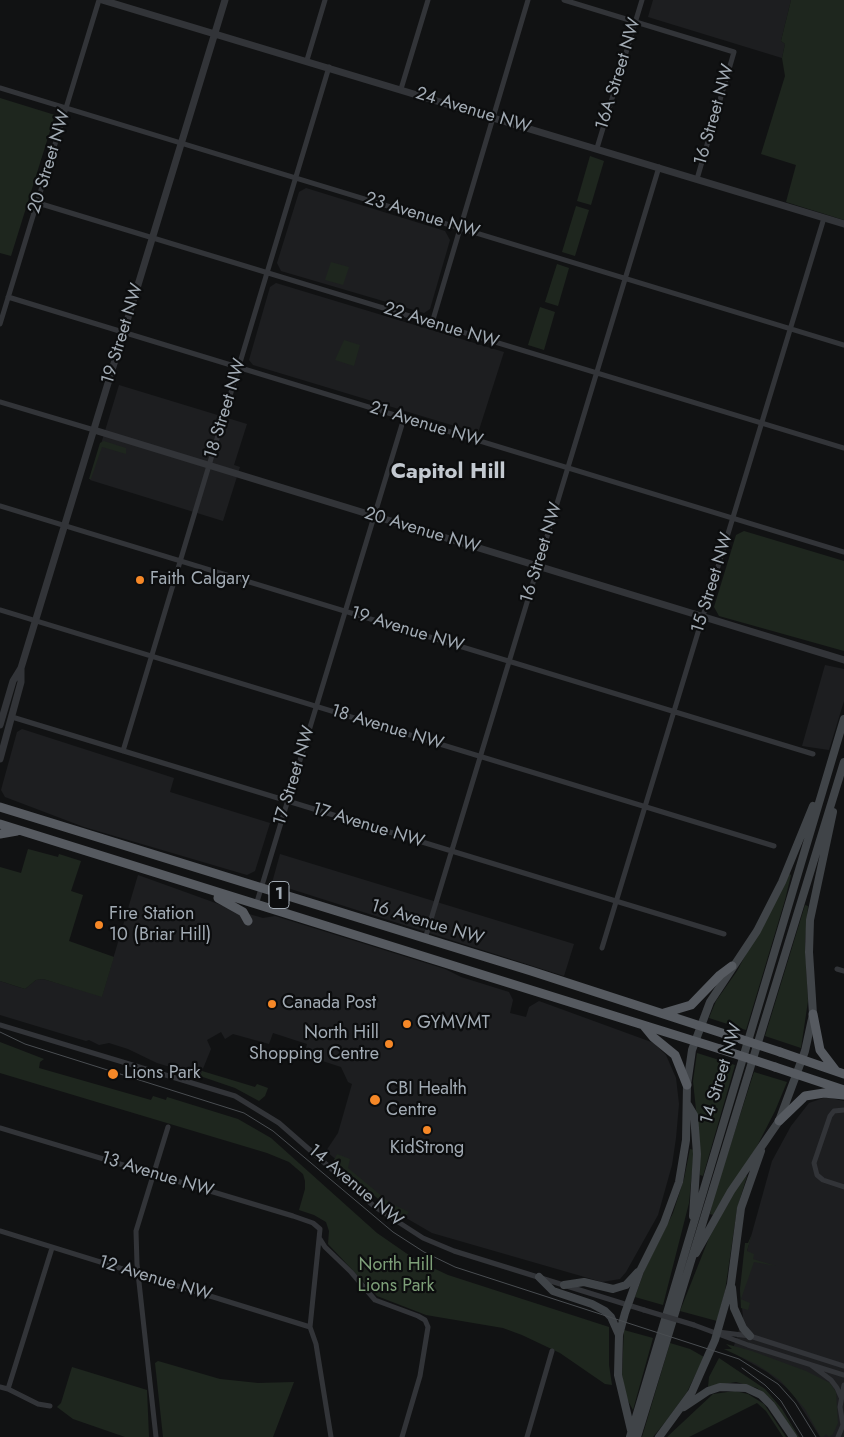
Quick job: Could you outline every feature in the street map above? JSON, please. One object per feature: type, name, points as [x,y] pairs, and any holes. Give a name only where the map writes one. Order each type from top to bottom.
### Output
[{"type":"highway","name":"16 Avenue NW","points":[[0,807],[664,1013],[840,1073]]},
{"type":"highway","name":"16 Avenue NW","points":[[0,824],[256,905],[537,990],[844,1090]]},
{"type":"highway","points":[[0,834],[19,830]]},
{"type":"highway","points":[[208,890],[243,912],[248,921]]},
{"type":"highway","points":[[664,1013],[691,1005],[720,975],[732,966]]},
{"type":"highway","points":[[813,1014],[820,1050],[840,1073]]},
{"type":"highway","points":[[644,1026],[653,1037],[675,1055],[687,1085]]},
{"type":"highway","points":[[779,1121],[805,1096],[824,1093],[844,1095]]},
{"type":"main road","name":"14 Street NW","points":[[633,1435],[693,1221],[844,719]]},
{"type":"main road","name":"14 Street NW","points":[[633,1435],[692,1258],[844,762]]},
{"type":"main road","points":[[633,1435],[618,1375],[619,1335],[640,1271],[664,1223],[679,1182],[686,1140],[687,1085],[700,1025],[710,1002],[732,966],[757,931],[782,882],[827,777]]},
{"type":"main road","points":[[692,1258],[701,1247],[730,1191],[779,1121],[802,1059],[813,1014],[809,952],[810,920],[838,781]]},
{"type":"main road","points":[[688,1105],[694,1115],[697,1154],[692,1211],[693,1221]]},
{"type":"main road","points":[[659,1437],[680,1410],[699,1379],[718,1332],[731,1284],[741,1208],[764,1144]]},
{"type":"main road","points":[[564,1285],[584,1282],[613,1288],[626,1284],[640,1271]]},
{"type":"main road","points":[[539,1277],[552,1291],[592,1304],[605,1311],[611,1317],[619,1335]]},
{"type":"main road","points":[[731,1284],[734,1308],[750,1336]]},
{"type":"main road","points":[[680,1410],[708,1391],[720,1387],[746,1388],[761,1395],[771,1405],[793,1437]]},
{"type":"street","name":"24 Avenue NW","points":[[101,0],[215,32],[844,224]]},
{"type":"street","name":"20 Street NW","points":[[0,324],[101,0]]},
{"type":"street","name":"19 Street NW","points":[[0,725],[1,714],[21,668],[36,621],[225,0]]},
{"type":"street","points":[[307,60],[325,0]]},
{"type":"street","points":[[401,89],[428,0]]},
{"type":"street","points":[[432,323],[528,0]]},
{"type":"street","points":[[564,0],[635,22]]},
{"type":"street","name":"16A Street NW","points":[[597,148],[642,0]]},
{"type":"street","name":"16 Street NW","points":[[635,22],[734,52],[697,179]]},
{"type":"street","name":"18 Street NW","points":[[123,751],[329,67]]},
{"type":"street","name":"23 Avenue NW","points":[[0,88],[844,345]]},
{"type":"street","name":"16 Street NW","points":[[425,940],[659,167]]},
{"type":"street","name":"22 Avenue NW","points":[[38,203],[844,448]]},
{"type":"street","name":"15 Street NW","points":[[602,948],[824,218]]},
{"type":"street","name":"21 Avenue NW","points":[[8,297],[844,552]]},
{"type":"street","name":"20 Avenue NW","points":[[0,402],[844,660]]},
{"type":"street","name":"17 Street NW","points":[[256,905],[404,418]]},
{"type":"street","name":"19 Avenue NW","points":[[0,506],[813,754]]},
{"type":"street","name":"18 Avenue NW","points":[[0,610],[774,846]]},
{"type":"street","name":"19 Street NW","points":[[0,760],[21,682],[21,668]]},
{"type":"street","name":"17 Avenue NW","points":[[12,717],[724,934]]},
{"type":"street","points":[[837,969],[844,971]]},
{"type":"street","name":"14 Avenue NW","points":[[0,1025],[234,1096],[279,1123],[375,1207],[412,1232],[454,1251],[718,1332],[748,1345],[844,1375]]},
{"type":"street","points":[[844,1110],[834,1111],[830,1116],[814,1163],[817,1175],[823,1180],[844,1186]]},
{"type":"street","points":[[156,1437],[138,1272],[136,1232],[168,1127]]},
{"type":"street","name":"13 Avenue NW","points":[[0,1128],[314,1223],[320,1228],[320,1238]]},
{"type":"street","name":"12 Avenue NW","points":[[0,1232],[138,1272],[310,1327]]},
{"type":"street","points":[[320,1238],[325,1247],[351,1272],[375,1300],[425,1320],[428,1327],[426,1348],[413,1403],[402,1437]]},
{"type":"street","points":[[320,1238],[310,1327],[316,1344],[331,1437]]},
{"type":"street","points":[[8,1389],[52,1248]]},
{"type":"street","name":"14 Avenue NW","points":[[718,1332],[750,1336],[844,1366]]},
{"type":"street","points":[[527,1437],[552,1351]]},
{"type":"street","points":[[809,1364],[830,1380],[837,1388],[841,1399],[843,1425],[838,1437]]},
{"type":"street","points":[[841,1399],[844,1385]]},
{"type":"street","points":[[0,1387],[38,1404],[50,1406]]},
{"type":"shaded area","points":[[653,0],[791,0],[781,41],[785,44],[782,58],[648,17]]},
{"type":"shaded area","points":[[306,188],[445,231],[450,240],[430,309],[424,313],[281,271],[277,263],[299,192]]},
{"type":"shaded area","points":[[276,283],[504,352],[478,433],[253,365],[249,360],[270,287]]},
{"type":"shaded area","points":[[119,385],[247,424],[234,465],[240,467],[223,521],[90,480]]},
{"type":"shaded area","points":[[825,665],[844,669],[844,701],[829,750],[802,746]]},
{"type":"shaded area","points":[[22,729],[174,778],[170,792],[270,823],[255,871],[247,875],[84,827],[5,797],[1,790],[17,732]]},
{"type":"shaded area","points":[[280,854],[574,944],[564,976],[272,883]]},
{"type":"shaded area","points":[[138,875],[235,910],[263,918],[275,916],[445,969],[461,977],[509,992],[513,1000],[510,1013],[526,1017],[529,1007],[539,1001],[654,1043],[666,1055],[676,1078],[679,1104],[676,1138],[672,1165],[658,1215],[626,1272],[620,1279],[602,1282],[432,1233],[401,1215],[326,1151],[338,1133],[352,1084],[348,1082],[341,1067],[304,1055],[307,1044],[273,1033],[269,1044],[233,1034],[225,1039],[221,1032],[207,1040],[211,1049],[200,1076],[157,1063],[128,1049],[109,1043],[99,1045],[89,1040],[86,1041],[0,1015],[0,981],[25,989],[36,980],[43,979],[102,996]]},
{"type":"shaded area","points":[[826,1097],[844,1101],[844,1437],[820,1437],[791,1391],[767,1372],[732,1352],[743,1317],[740,1289],[747,1251],[772,1161],[791,1126],[809,1103]]},
{"type":"green space","points":[[791,0],[844,0],[844,220],[786,202],[796,165],[761,154],[785,76],[782,58],[785,44],[781,41]]},
{"type":"green space","points":[[0,98],[55,115],[11,256],[0,253]]},
{"type":"green space","points":[[590,156],[604,161],[591,205],[577,201]]},
{"type":"green space","points":[[576,206],[589,210],[575,256],[562,252]]},
{"type":"green space","points":[[331,262],[349,267],[343,285],[325,280]]},
{"type":"green space","points":[[557,264],[569,268],[558,306],[545,302]]},
{"type":"green space","points":[[540,307],[555,312],[544,350],[528,345]]},
{"type":"green space","points":[[344,340],[360,345],[354,366],[335,360]]},
{"type":"green space","points":[[104,441],[126,448],[126,454],[102,447],[91,479],[89,479],[100,443]]},
{"type":"green space","points":[[744,531],[844,561],[844,651],[719,616],[714,607],[736,535]]},
{"type":"green space","points":[[28,849],[58,857],[59,854],[81,861],[71,891],[83,895],[69,941],[114,957],[102,997],[43,979],[36,980],[25,989],[0,981],[0,867],[21,873]]},
{"type":"green space","points":[[789,874],[791,875],[785,900],[746,1030],[709,1018],[716,1001],[737,971]]},
{"type":"green space","points":[[805,905],[808,906],[805,943],[808,1001],[801,1048],[765,1036]]},
{"type":"green space","name":"North Hill Lions Park","points":[[0,1042],[44,1059],[40,1062],[39,1068],[151,1100],[153,1096],[166,1100],[167,1097],[238,1119],[271,1138],[377,1233],[416,1260],[448,1275],[609,1327],[609,1365],[612,1385],[605,1384],[560,1353],[522,1335],[503,1328],[426,1315],[377,1296],[328,1244],[329,1231],[326,1222],[314,1215],[299,1210],[305,1189],[305,1181],[303,1174],[289,1162],[267,1153],[0,1073]]},
{"type":"green space","points":[[697,1053],[735,1065],[703,1176],[700,1175],[700,1148],[693,1081]]},
{"type":"green space","points":[[202,1071],[255,1087],[257,1084],[268,1088],[265,1096],[259,1101],[235,1088],[200,1076]]},
{"type":"green space","points":[[754,1072],[787,1082],[755,1150],[713,1215],[710,1214],[713,1199]]},
{"type":"green space","points":[[690,1149],[694,1150],[689,1203],[663,1305],[635,1297],[645,1269],[673,1213],[684,1179]]},
{"type":"green space","points":[[337,1154],[350,1159],[348,1168],[390,1203],[409,1212],[405,1217],[402,1217],[385,1205],[334,1160]]},
{"type":"green space","points":[[744,1175],[747,1176],[737,1209],[725,1291],[717,1321],[680,1311],[709,1238]]},
{"type":"green space","points":[[752,1234],[747,1251],[754,1254],[753,1259],[776,1266],[754,1262],[741,1299],[750,1303],[748,1310],[741,1308],[740,1289],[745,1243],[748,1243]]},
{"type":"green space","points":[[624,1330],[653,1338],[633,1410],[626,1397],[622,1375]]},
{"type":"green space","points":[[670,1343],[690,1349],[704,1357],[687,1392],[666,1421],[653,1437],[642,1437]]},
{"type":"green space","points":[[726,1344],[752,1351],[806,1371],[830,1383],[836,1392],[838,1423],[833,1434],[829,1437],[826,1434],[823,1437],[820,1436],[805,1409],[780,1380],[756,1364],[724,1349],[732,1349]]},
{"type":"green space","points":[[719,1358],[765,1389],[782,1409],[799,1437],[796,1437],[773,1401],[757,1388],[736,1382],[708,1387],[709,1377]]},
{"type":"green space","points":[[158,1361],[220,1379],[258,1383],[294,1382],[273,1437],[163,1437],[155,1363]]},
{"type":"green space","points":[[72,1367],[147,1390],[149,1437],[125,1437],[73,1419],[57,1407],[61,1403]]},
{"type":"green space","points":[[735,1391],[748,1394],[764,1404],[786,1437],[783,1437],[766,1411],[757,1403],[689,1437],[667,1437],[713,1394]]},
{"type":"tram line","points":[[0,1032],[25,1044],[244,1113],[273,1131],[393,1232],[424,1252],[455,1267],[739,1359],[778,1384],[795,1403],[816,1437]]},
{"type":"tram line","points":[[742,1368],[765,1385],[781,1401],[803,1437]]},
{"type":"place","name":"Faith Calgary","points":[[140,580]]},
{"type":"place","name":"Fire Station 10 (Briar Hill)","points":[[99,925]]},
{"type":"place","name":"Canada Post","points":[[272,1004]]},
{"type":"place","name":"GYMVMT","points":[[407,1024]]},
{"type":"place","name":"North Hill Shopping Centre","points":[[389,1044]]},
{"type":"place","name":"Lions Park","points":[[113,1074]]},
{"type":"place","name":"CBI Health Centre","points":[[375,1100]]},
{"type":"place","name":"KidStrong","points":[[427,1130]]},
{"type":"district","name":"Capitol Hill","points":[[448,473]]}]
